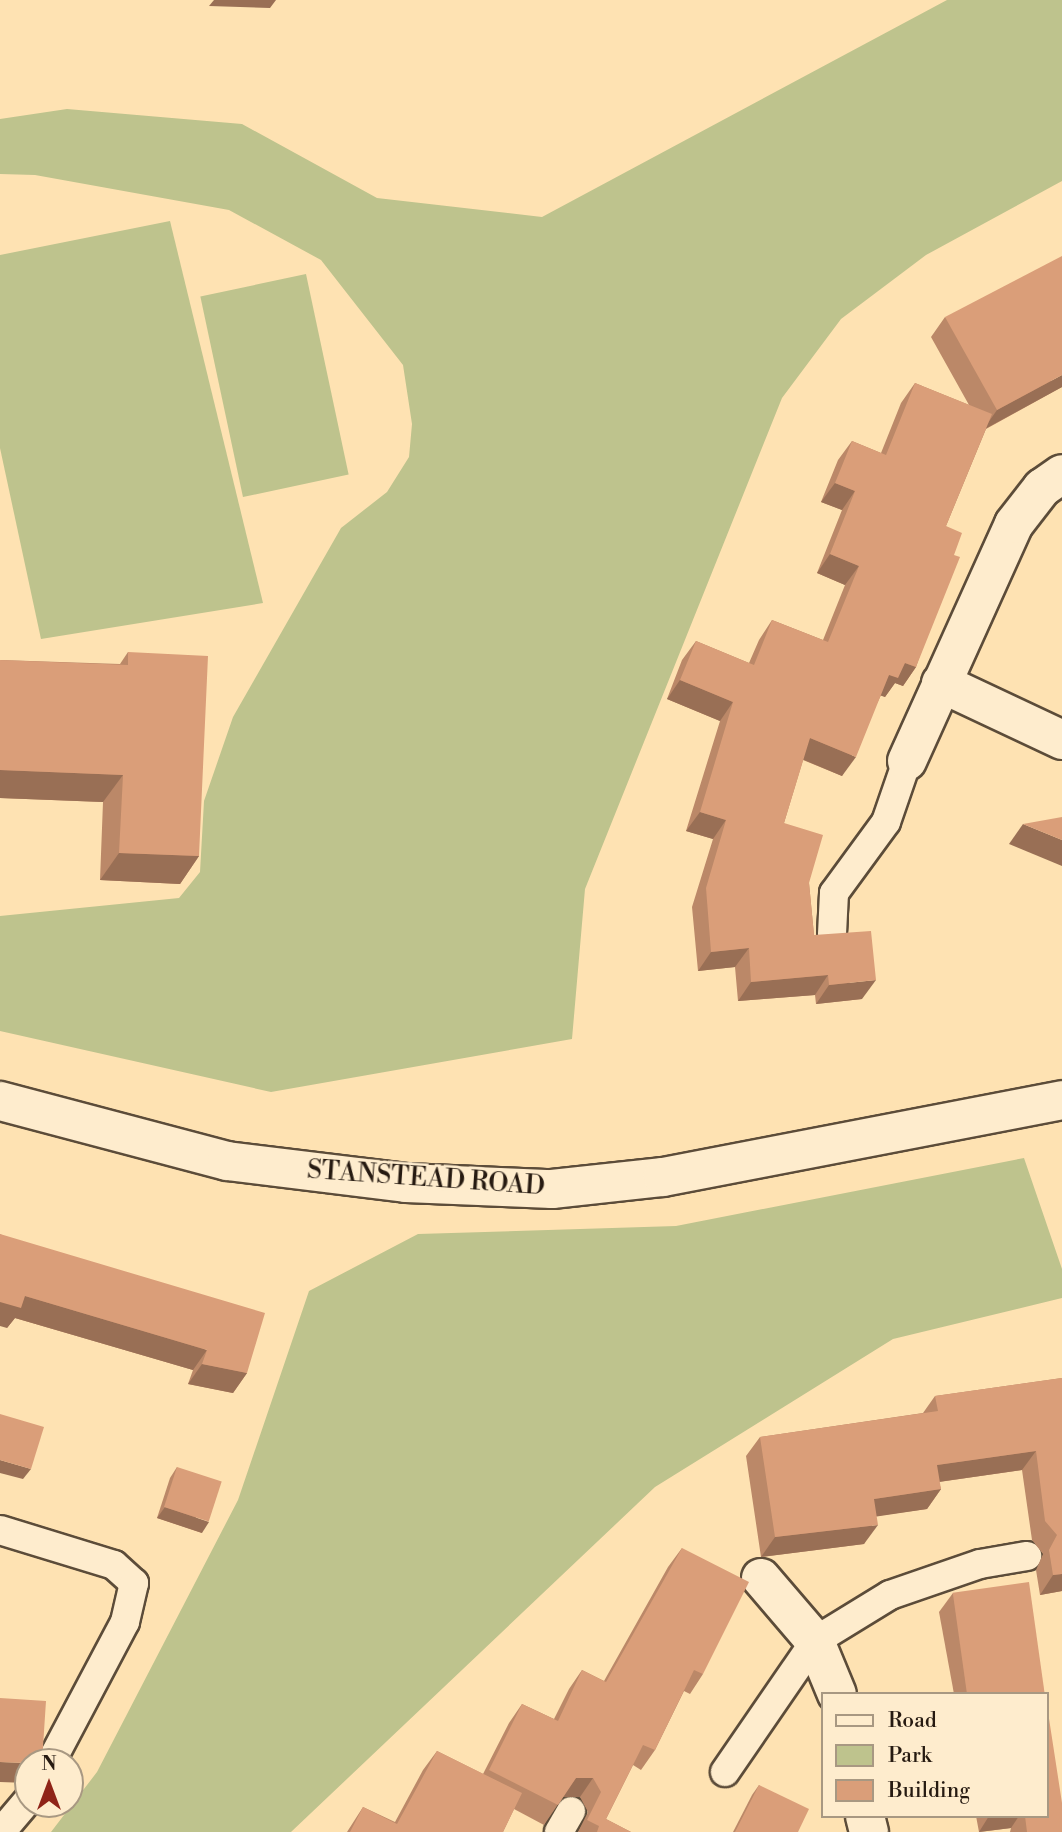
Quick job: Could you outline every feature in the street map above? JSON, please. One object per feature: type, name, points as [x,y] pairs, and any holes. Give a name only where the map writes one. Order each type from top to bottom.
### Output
[{"type":"main road","points":[[907,761],[1014,524],[1042,488],[1062,474]]},
{"type":"main road","points":[[941,683],[1062,740]]},
{"type":"main road","name":"STANSTEAD ROAD","points":[[0,1101],[227,1161],[406,1183],[552,1189],[663,1177],[1062,1100]]},
{"type":"main road","points":[[761,1578],[815,1642],[836,1692]]},
{"type":"lane","points":[[832,934],[834,893],[886,822],[907,761]]},
{"type":"lane","points":[[0,1530],[114,1566],[134,1583],[125,1622],[58,1748]]},
{"type":"lane","points":[[725,1772],[815,1642],[890,1595],[980,1564],[1027,1556]]},
{"type":"lane","points":[[1,1832],[14,1817]]},
{"type":"green space","points":[[947,0],[1062,0],[1062,181],[926,255],[841,319],[782,398],[585,889],[572,1039],[271,1092],[0,1031],[0,916],[179,898],[200,872],[204,801],[233,717],[341,528],[387,492],[409,457],[412,424],[403,365],[321,260],[229,210],[35,175],[0,174],[0,119],[67,109],[242,124],[377,198],[542,217]]},
{"type":"green space","points":[[170,221],[263,603],[41,639],[0,448],[0,255]]},
{"type":"green space","points":[[306,274],[349,475],[243,497],[200,296]]},
{"type":"green space","points":[[1024,1158],[1062,1269],[1062,1298],[893,1339],[655,1487],[291,1832],[51,1832],[62,1818],[84,1818],[84,1789],[97,1772],[238,1500],[309,1291],[418,1234],[676,1226]]},
{"type":"building","points":[[1062,256],[1062,375],[997,410],[945,317]]},
{"type":"building","points":[[915,383],[992,414],[946,526],[962,533],[954,555],[960,557],[916,667],[905,663],[898,678],[889,675],[856,757],[810,738],[784,823],[823,835],[809,883],[814,935],[871,931],[876,980],[829,985],[828,975],[751,982],[749,948],[711,952],[706,888],[726,820],[700,812],[733,702],[680,680],[696,641],[754,665],[772,620],[828,642],[859,566],[830,554],[855,491],[835,483],[852,441],[886,455]]},
{"type":"building","points":[[128,652],[208,656],[199,856],[119,853],[123,775],[0,770],[0,660],[128,665]]},
{"type":"building","points":[[1062,817],[1062,840],[1023,824]]},
{"type":"building","points":[[0,1234],[265,1313],[247,1373],[202,1364],[207,1350],[25,1296],[21,1308],[0,1302]]},
{"type":"building","points":[[1062,1378],[1062,1574],[1053,1575],[1049,1550],[1057,1535],[1045,1521],[1036,1451],[937,1465],[941,1489],[874,1499],[878,1525],[775,1537],[760,1437],[938,1411],[935,1396]]},
{"type":"building","points":[[0,1414],[44,1427],[31,1469],[0,1460]]},
{"type":"building","points":[[177,1467],[222,1482],[209,1521],[164,1507]]},
{"type":"building","points":[[682,1548],[749,1582],[703,1674],[694,1670],[655,1750],[643,1745],[606,1819],[631,1832],[597,1832],[599,1826],[587,1820],[601,1792],[593,1778],[576,1778],[558,1805],[489,1770],[522,1704],[558,1721],[582,1670],[606,1682]]},
{"type":"building","points":[[1029,1582],[1044,1692],[967,1692],[953,1593]]},
{"type":"building","points":[[0,1698],[46,1701],[43,1748],[14,1748],[14,1762],[0,1762]]},
{"type":"building","points":[[1048,1712],[1062,1803],[1062,1832],[1027,1832],[1025,1818],[1048,1818]]},
{"type":"building","points":[[437,1751],[522,1793],[503,1832],[350,1832],[363,1807],[397,1824]]},
{"type":"building","points":[[759,1785],[809,1809],[798,1832],[735,1832]]}]
